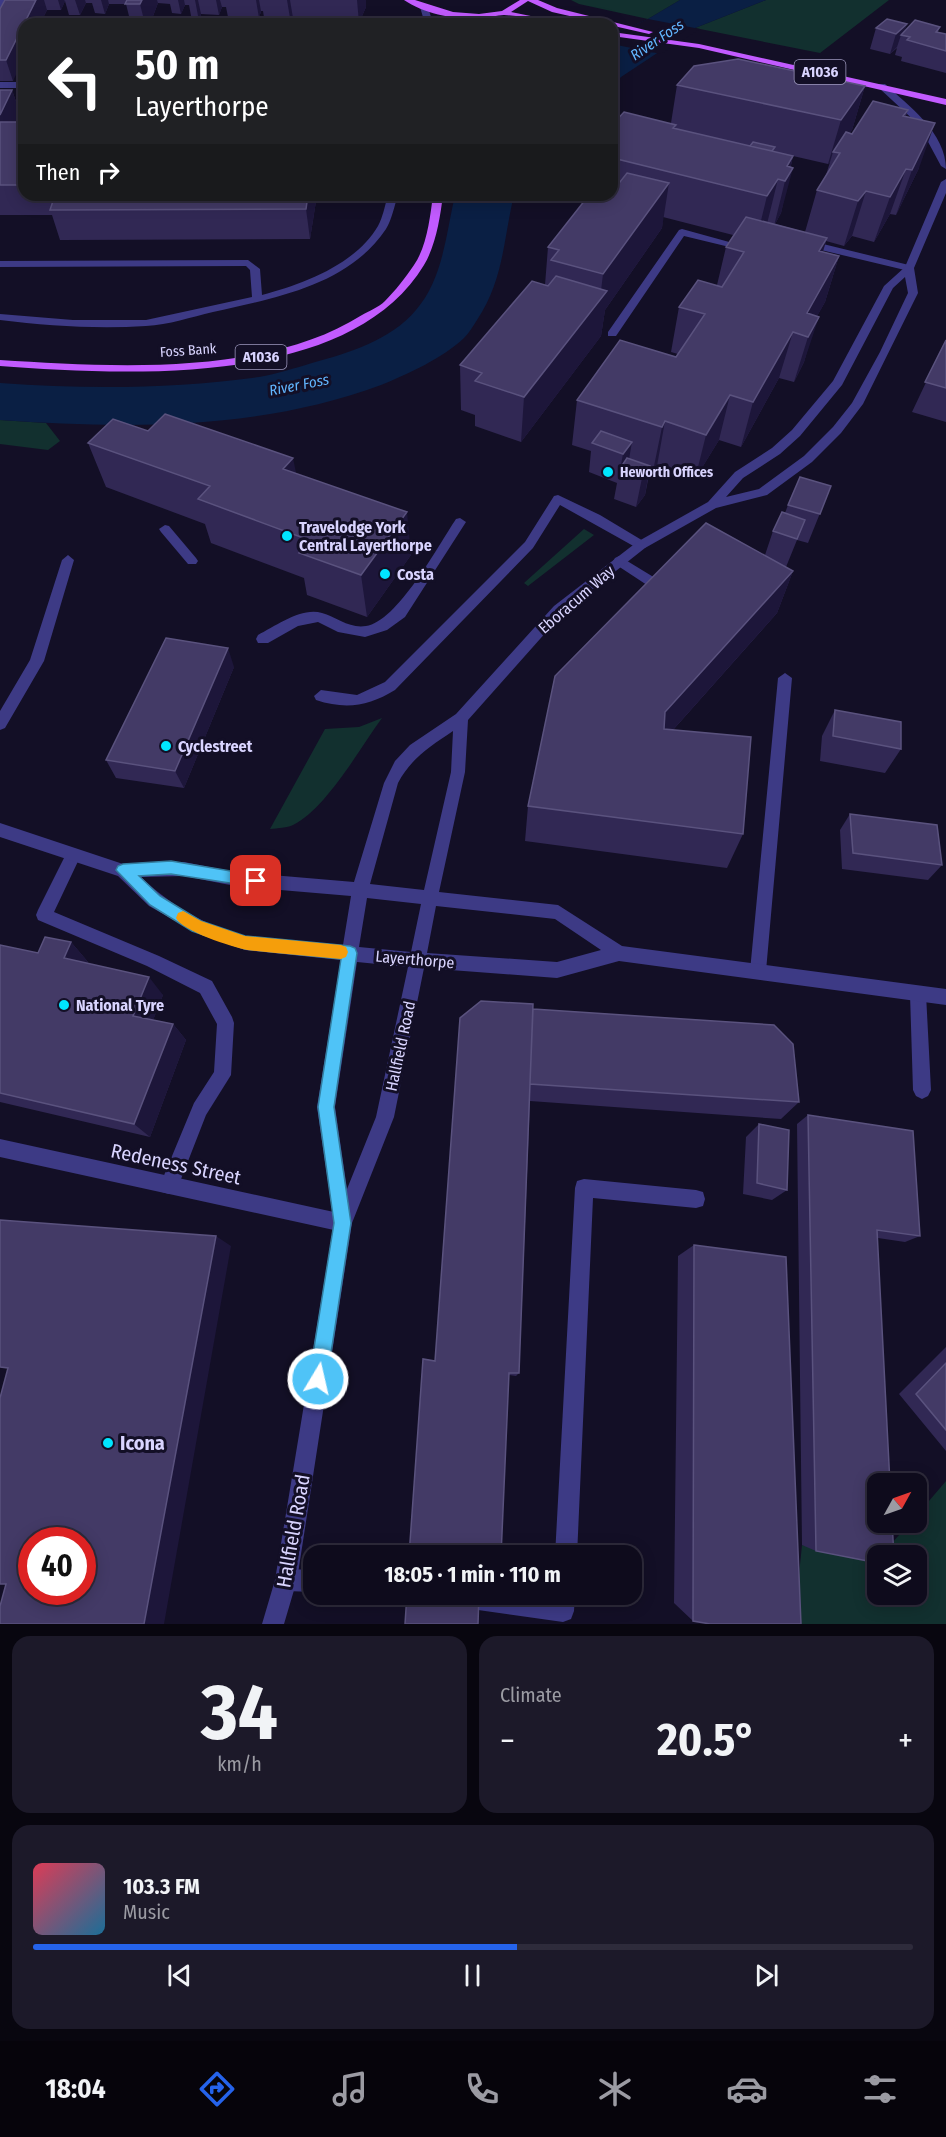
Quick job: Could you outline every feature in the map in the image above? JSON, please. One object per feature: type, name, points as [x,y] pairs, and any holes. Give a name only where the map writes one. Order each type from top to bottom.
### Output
[{"type":"main road","points":[[416,3],[444,13],[488,16],[514,8],[525,0]]},
{"type":"main road","name":"A1036","points":[[531,0],[555,10],[591,18]]},
{"type":"main road","points":[[501,13],[531,18]]},
{"type":"main road","name":"A1036","points":[[618,24],[668,40]]},
{"type":"main road","name":"A1036","points":[[618,35],[699,46],[946,102]]},
{"type":"main road","name":"Foss Bank","points":[[0,363],[99,367],[191,365],[238,361],[281,353],[324,341],[371,315],[403,287],[419,266],[429,238],[437,201]]},
{"type":"street","points":[[0,5],[4,0]]},
{"type":"street","points":[[416,3],[425,18]]},
{"type":"street","points":[[0,85],[18,85]]},
{"type":"street","points":[[882,86],[923,124],[946,166]]},
{"type":"street","name":"Eboracum Way","points":[[712,505],[739,475],[776,451],[813,415],[838,382],[889,286],[909,268],[946,182]]},
{"type":"street","points":[[0,317],[23,320],[147,323],[294,290],[321,280],[358,254],[380,232],[391,201]]},
{"type":"street","points":[[612,334],[682,232],[760,251]]},
{"type":"street","points":[[808,243],[909,268]]},
{"type":"street","points":[[801,257],[814,253],[819,246]]},
{"type":"street","points":[[0,264],[248,264],[255,269],[257,298]]},
{"type":"street","name":"Eboracum Way","points":[[350,953],[360,890],[391,783],[400,765],[415,749],[461,718],[559,609],[619,561],[641,545],[712,505],[763,492],[808,459],[837,430],[857,404],[913,293],[909,268]]},
{"type":"street","points":[[321,696],[352,702],[373,698],[390,686],[529,545],[558,499],[596,518],[641,545]]},
{"type":"street","points":[[263,639],[295,621],[319,617],[343,628],[365,632],[382,626],[400,613],[460,522]]},
{"type":"street","points":[[165,529],[192,561]]},
{"type":"street","points":[[0,724],[37,662],[68,560]]},
{"type":"street","points":[[619,561],[655,584]]},
{"type":"street","points":[[758,971],[785,678]]},
{"type":"street","points":[[430,898],[458,772],[461,718]]},
{"type":"street","name":"Layerthorpe","points":[[0,830],[123,870],[171,868],[235,879],[558,912],[619,953]]},
{"type":"street","points":[[73,855],[44,915],[153,961],[206,987],[226,1023],[222,1075],[200,1109],[169,1185]]},
{"type":"street","name":"Layerthorpe","points":[[123,870],[155,901],[197,926],[245,943],[418,960],[557,970],[619,953],[946,998]]},
{"type":"street","name":"Hallfield Road","points":[[273,1624],[286,1580],[343,1223],[385,1117],[430,898]]},
{"type":"street","name":"Hallfield Road","points":[[343,1223],[326,1107],[350,953]]},
{"type":"street","points":[[918,994],[922,1090]]},
{"type":"street","name":"Redeness Street","points":[[0,1148],[343,1223]]},
{"type":"street","points":[[567,1545],[584,1188],[696,1199]]},
{"type":"street","points":[[286,1580],[303,1581]]},
{"type":"street","points":[[524,1605],[563,1610]]},
{"type":"green space","points":[[571,0],[680,0],[648,19],[579,4]]},
{"type":"green space","points":[[766,0],[889,0],[820,53],[695,28]]},
{"type":"green space","points":[[0,420],[46,423],[60,441],[48,450],[0,444]]},
{"type":"green space","points":[[584,529],[594,535],[528,586],[524,583]]},
{"type":"green space","points":[[382,718],[342,777],[318,806],[293,825],[270,829],[325,729],[359,727]]},
{"type":"green space","points":[[946,1481],[946,1624],[794,1624],[802,1545],[867,1558],[867,1605],[927,1605],[927,1545],[890,1545],[901,1533],[927,1533],[927,1503]]},
{"type":"water","name":"River Foss","points":[[680,0],[766,0],[695,28],[618,80],[618,32],[648,19]]},
{"type":"water","name":"River Foss","points":[[454,201],[513,201],[502,259],[493,290],[468,334],[436,359],[381,385],[335,400],[288,411],[193,423],[97,425],[0,420],[0,383],[130,387],[194,384],[259,377],[340,355],[382,337],[406,320],[425,298],[442,255]]},
{"type":"pier","points":[[648,19],[700,29],[661,54],[618,45],[618,32]]},
{"type":"building","points":[[5,0],[36,0],[27,18],[18,18],[18,36],[6,60],[0,60],[0,9]]},
{"type":"building","points":[[127,0],[142,0],[140,4],[125,4]]},
{"type":"building","points":[[887,19],[907,24],[896,34],[876,28]]},
{"type":"building","points":[[915,20],[940,27],[936,32],[946,34],[946,51],[907,40],[910,37],[901,35]]},
{"type":"building","points":[[738,59],[865,86],[841,120],[677,85],[694,66]]},
{"type":"building","points":[[0,90],[12,90],[0,115]]},
{"type":"building","points":[[873,101],[908,110],[903,116],[935,123],[912,170],[906,169],[890,197],[866,191],[858,201],[817,190],[840,153],[833,152],[846,132],[852,134]]},
{"type":"building","points":[[624,112],[676,125],[673,128],[793,156],[787,166],[793,168],[785,181],[778,179],[767,196],[618,159],[618,118]]},
{"type":"building","points":[[0,122],[18,122],[18,185],[0,185]]},
{"type":"building","points":[[753,142],[775,147],[772,151],[750,146]]},
{"type":"building","points":[[627,173],[669,183],[603,274],[551,260],[559,250],[548,247],[584,201],[618,201],[618,182]]},
{"type":"building","points":[[53,201],[307,201],[306,209],[50,210]]},
{"type":"building","points":[[746,217],[827,238],[819,251],[839,256],[807,313],[819,317],[808,337],[793,332],[753,402],[730,395],[706,435],[665,421],[662,427],[577,400],[620,340],[676,357],[705,314],[679,307],[698,280],[722,287],[744,252],[726,247]]},
{"type":"building","points":[[556,276],[607,291],[524,397],[475,381],[482,373],[460,365],[532,281],[548,286]]},
{"type":"building","points":[[946,340],[946,388],[925,382]]},
{"type":"building","points":[[165,414],[293,458],[283,469],[407,512],[361,575],[299,553],[309,540],[198,499],[210,486],[88,443],[113,419],[148,431]]},
{"type":"building","points":[[601,431],[632,442],[623,454],[592,443]]},
{"type":"building","points":[[627,458],[650,466],[642,478],[619,470]]},
{"type":"building","points":[[800,477],[831,486],[820,514],[788,505]]},
{"type":"building","points":[[782,512],[805,520],[797,539],[773,531]]},
{"type":"building","points":[[706,523],[793,571],[665,712],[664,729],[751,737],[743,834],[528,806],[555,676]]},
{"type":"building","points":[[166,638],[228,648],[175,771],[106,760]]},
{"type":"building","points":[[835,710],[901,722],[901,749],[833,736]]},
{"type":"building","points":[[850,814],[937,825],[942,865],[853,853]]},
{"type":"building","points":[[45,937],[71,942],[64,958],[149,977],[133,1016],[173,1024],[134,1124],[0,1093],[0,945],[38,953]]},
{"type":"building","points":[[481,1001],[533,1004],[519,1373],[509,1373],[501,1545],[410,1545],[423,1359],[435,1361],[460,1018]]},
{"type":"building","points":[[533,1009],[774,1025],[793,1044],[799,1102],[530,1084]]},
{"type":"building","points":[[808,1115],[913,1131],[920,1236],[877,1230],[889,1473],[867,1473],[867,1533],[893,1533],[893,1545],[867,1545],[867,1561],[816,1551]]},
{"type":"building","points":[[759,1124],[789,1130],[787,1190],[757,1183]]},
{"type":"building","name":"Icona","points":[[0,1220],[216,1236],[144,1624],[0,1624],[0,1606],[6,1584],[0,1584],[0,1398],[8,1368],[0,1367]]},
{"type":"building","points":[[694,1245],[786,1257],[801,1624],[710,1624],[693,1621]]},
{"type":"building","points":[[946,1363],[946,1430],[916,1394]]},
{"type":"building","points":[[406,1605],[479,1605],[478,1624],[405,1624]]},
{"type":"slow traffic","points":[[183,918],[197,926],[245,943],[341,952]]},
{"type":"place","name":"Heworth Offices","points":[[608,472]]},
{"type":"place","name":"Travelodge York Central Layerthorpe","points":[[287,536]]},
{"type":"place","name":"Costa","points":[[385,574]]},
{"type":"place","name":"Cyclestreet","points":[[166,746]]},
{"type":"place","name":"National Tyre","points":[[64,1005]]},
{"type":"place","name":"Icona","points":[[108,1443]]},
{"type":"route","points":[[256,881],[184,869],[123,870],[155,901],[197,926],[245,943],[350,953],[326,1107],[343,1223],[318,1379]]}]
